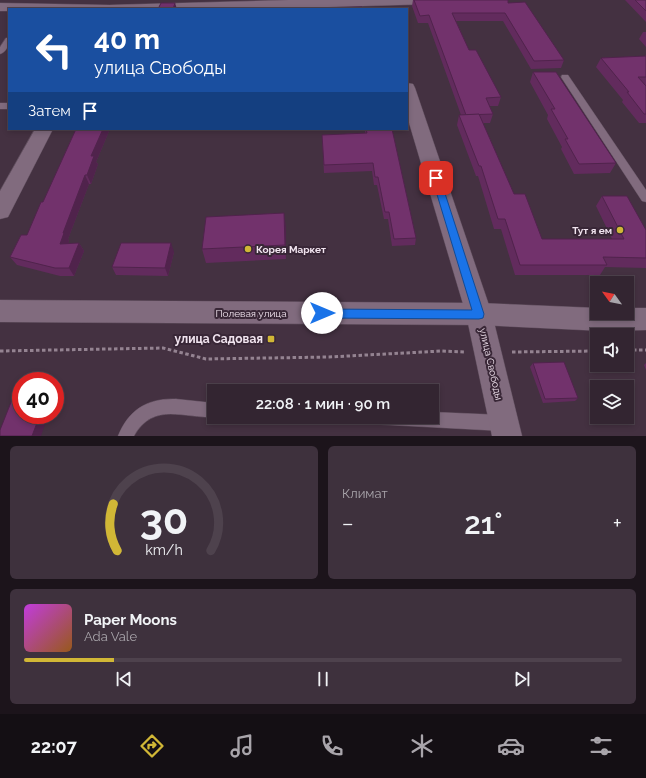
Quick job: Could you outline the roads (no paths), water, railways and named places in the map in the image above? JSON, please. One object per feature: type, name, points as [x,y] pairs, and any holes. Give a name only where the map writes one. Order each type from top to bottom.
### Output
[{"type":"street","points":[[163,8],[380,4],[435,0]]},
{"type":"street","points":[[0,7],[34,8]]},
{"type":"street","name":"улица Свободы","points":[[408,91],[479,314],[506,430]]},
{"type":"street","points":[[0,211],[43,130]]},
{"type":"street","name":"Полевая улица","points":[[0,311],[479,314],[604,320],[646,319]]},
{"type":"lane","points":[[0,52],[8,41]]},
{"type":"lane","points":[[565,77],[646,198]]},
{"type":"lane","points":[[126,436],[128,429],[143,414],[158,407],[207,410]]},
{"type":"lane","points":[[439,424],[506,430]]},
{"type":"place","name":"Тут я ем","points":[[620,230]]},
{"type":"place","name":"Корея Маркет","points":[[248,249]]},
{"type":"place","name":"улица Садовая","points":[[271,339]]}]
